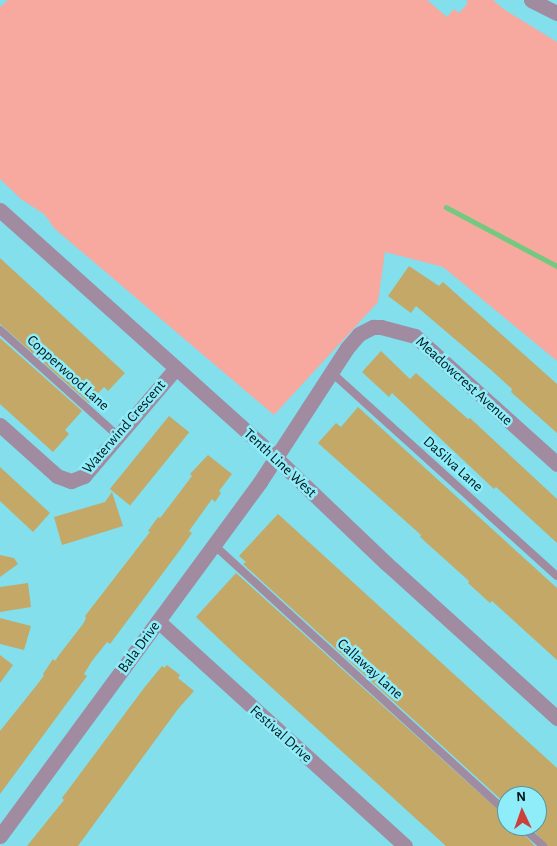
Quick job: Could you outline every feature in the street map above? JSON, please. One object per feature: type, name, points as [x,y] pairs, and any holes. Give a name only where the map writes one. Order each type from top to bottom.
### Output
[{"type":"street","points":[[531,0],[557,14]]},
{"type":"street","name":"Tenth Line West","points":[[0,210],[276,458],[386,563],[557,718]]},
{"type":"street","name":"Meadowcrest Avenue","points":[[276,458],[352,340],[366,330],[381,326],[408,332],[425,343],[557,464]]},
{"type":"street","name":"Waterwind Crescent","points":[[0,425],[57,476],[71,481],[84,476],[176,368]]},
{"type":"street","name":"Bala Drive","points":[[0,836],[276,458]]},
{"type":"street","name":"Festival Drive","points":[[158,621],[405,846]]},
{"type":"lane","name":"Copperwood Lane","points":[[0,330],[118,436]]},
{"type":"lane","name":"DaSilva Lane","points":[[331,372],[557,576]]},
{"type":"lane","name":"Callaway Lane","points":[[214,545],[497,804]]},
{"type":"lane","points":[[532,836],[543,846]]},
{"type":"shaded area","points":[[8,0],[427,0],[447,17],[454,9],[459,13],[468,3],[466,0],[493,0],[505,10],[557,42],[557,361],[443,267],[385,252],[378,302],[274,415],[55,229],[44,214],[21,199],[0,179],[0,7]]},
{"type":"building","points":[[0,258],[125,373],[108,391],[104,387],[89,403],[0,324]]},
{"type":"building","points":[[409,266],[439,286],[443,282],[557,384],[557,433],[511,392],[512,389],[490,369],[416,306],[411,313],[388,296]]},
{"type":"building","points":[[0,338],[82,411],[65,430],[69,434],[53,452],[0,404]]},
{"type":"building","points":[[381,351],[410,379],[416,373],[468,419],[470,418],[557,499],[557,543],[496,487],[494,489],[392,393],[389,397],[362,372]]},
{"type":"building","points":[[358,407],[557,588],[557,660],[492,601],[490,603],[468,583],[469,581],[420,537],[421,535],[318,443],[336,423],[341,427]]},
{"type":"building","points":[[169,416],[189,432],[130,505],[110,489]]},
{"type":"building","points":[[208,455],[232,474],[219,491],[221,493],[215,502],[212,499],[189,531],[192,533],[110,644],[107,642],[92,661],[84,674],[87,676],[0,794],[0,731],[40,681],[53,659],[55,661],[83,624],[85,616],[150,532],[148,531],[158,517],[160,518],[192,476],[190,474]]},
{"type":"building","points":[[0,467],[50,513],[33,532],[0,501]]},
{"type":"building","points":[[112,492],[123,526],[62,545],[54,517],[105,502]]},
{"type":"building","points":[[278,514],[557,768],[557,846],[548,846],[538,836],[547,836],[547,786],[497,786],[497,796],[243,564],[246,562],[239,556]]},
{"type":"building","points":[[0,555],[14,558],[18,564],[0,577]]},
{"type":"building","points":[[236,573],[497,809],[497,836],[526,836],[535,846],[446,846],[196,617]]},
{"type":"building","points":[[28,583],[31,607],[0,612],[0,587]]},
{"type":"building","points":[[0,618],[31,626],[24,650],[0,644]]},
{"type":"building","points":[[0,655],[13,665],[0,683]]},
{"type":"building","points":[[167,665],[180,675],[178,678],[194,691],[178,709],[78,846],[27,846],[64,800],[62,798],[144,688],[162,666],[164,668]]},
{"type":"waterway","points":[[446,207],[557,266]]}]
